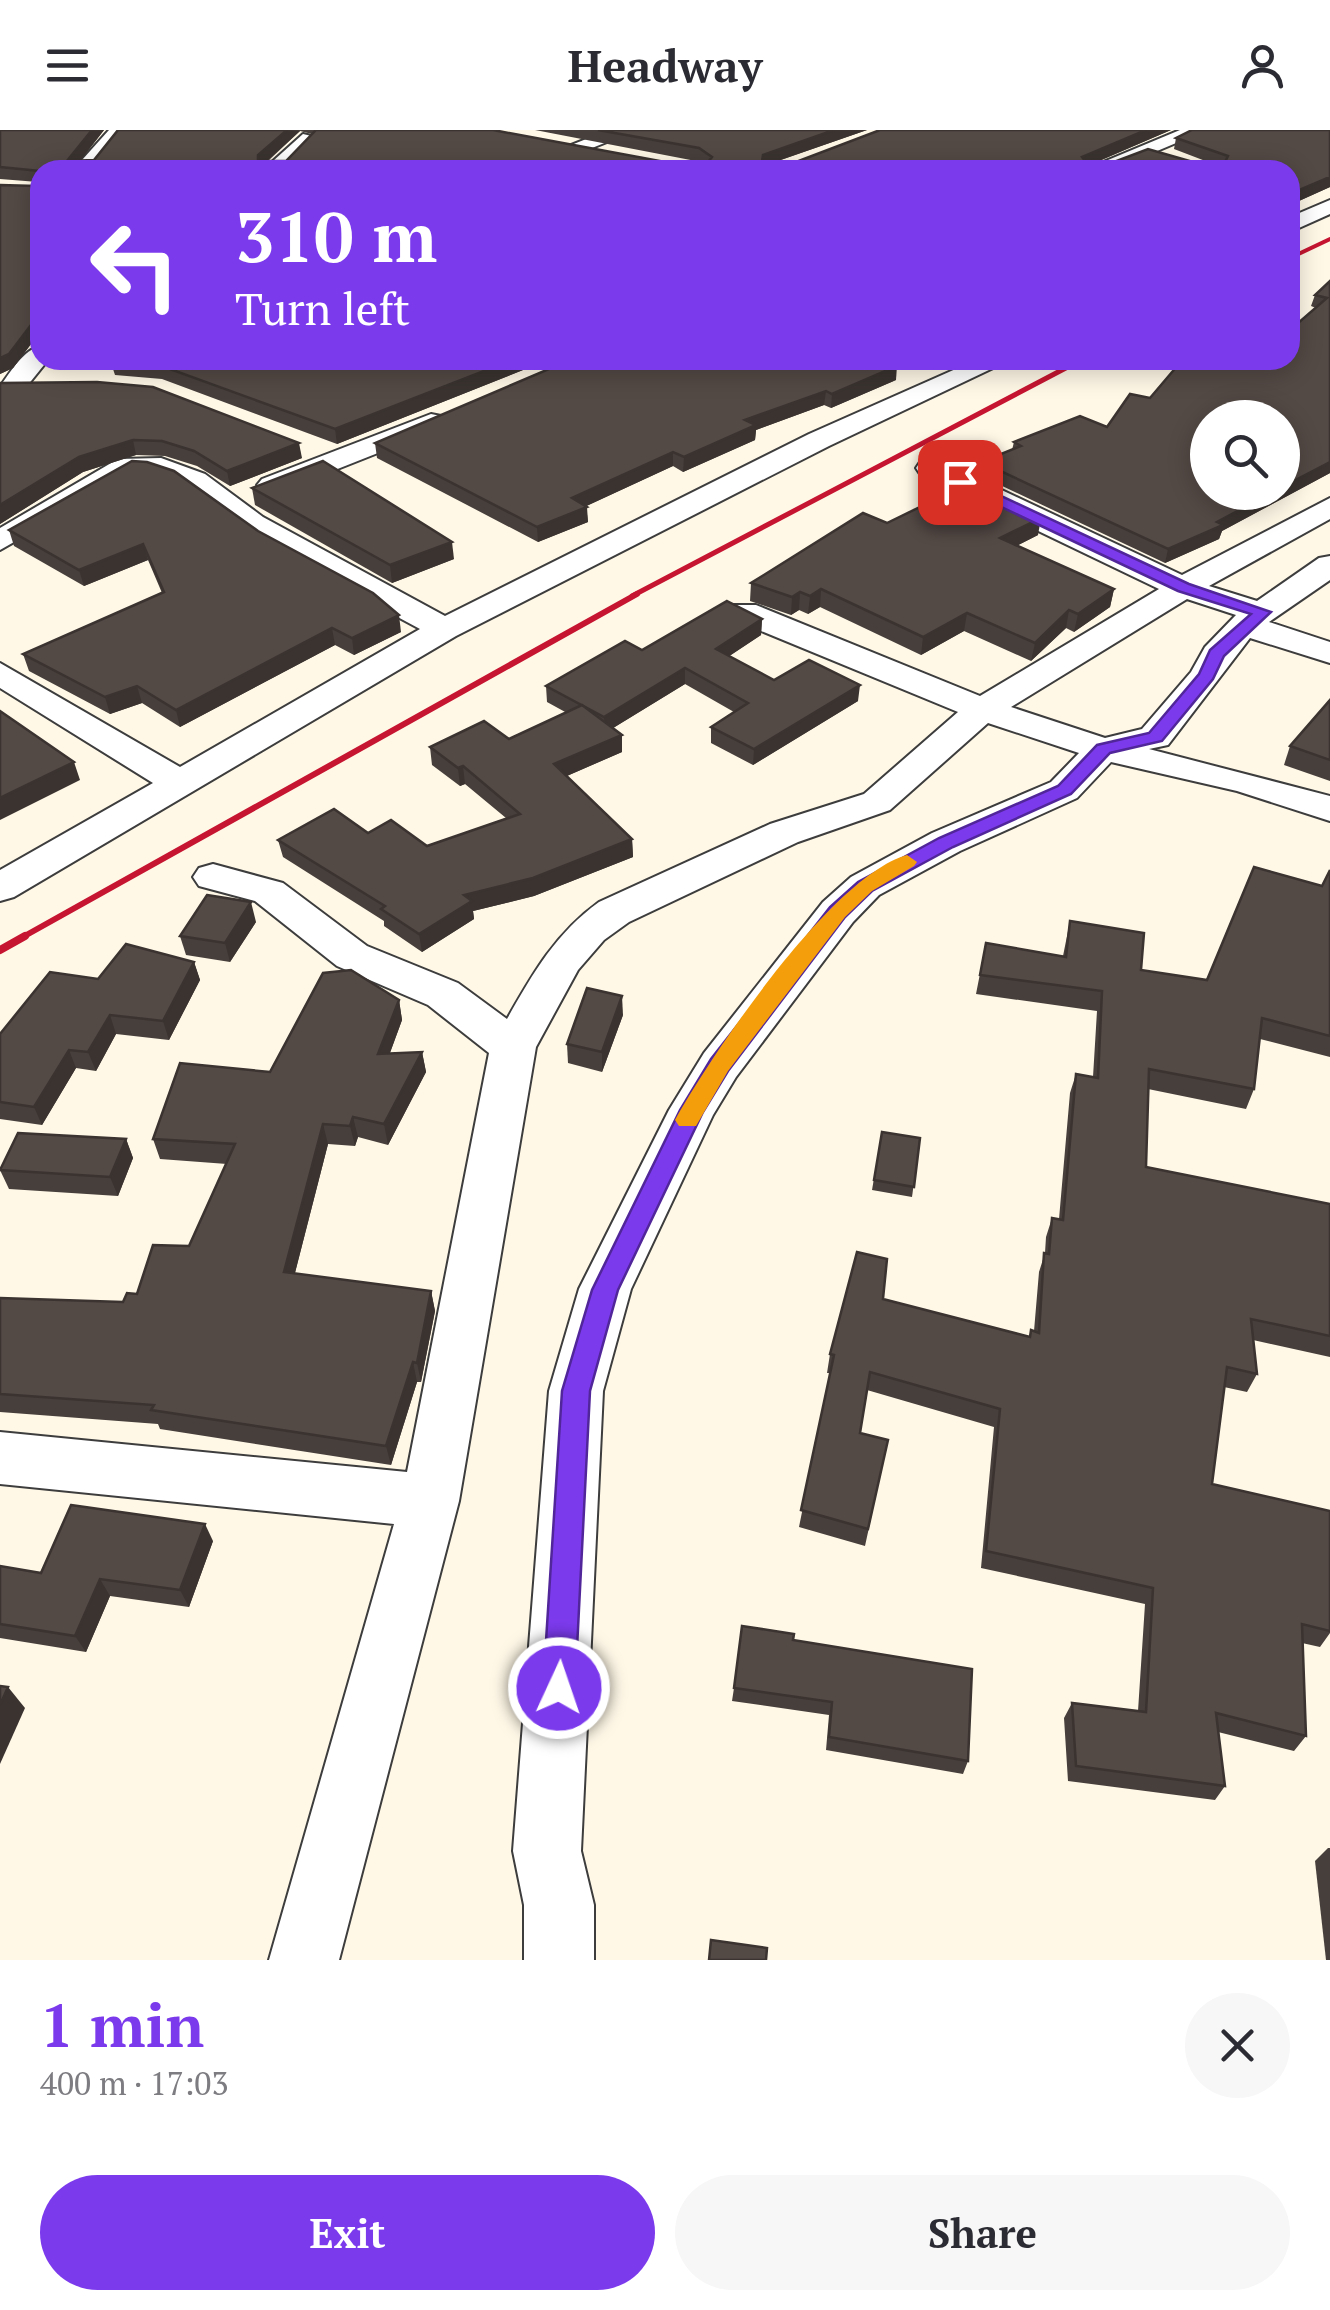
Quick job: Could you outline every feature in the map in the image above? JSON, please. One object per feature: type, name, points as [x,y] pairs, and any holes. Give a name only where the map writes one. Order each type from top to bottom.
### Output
[{"type":"street","points":[[92,160],[118,130]]},
{"type":"street","points":[[542,160],[627,130]]},
{"type":"street","points":[[1118,160],[1197,130]]},
{"type":"street","points":[[284,160],[310,138]]},
{"type":"street","points":[[538,140],[627,157]]},
{"type":"street","points":[[1143,150],[1178,160]]},
{"type":"street","points":[[1303,196],[1330,205]]},
{"type":"street","points":[[1300,220],[1330,205]]},
{"type":"street","points":[[7,385],[30,363]]},
{"type":"street","points":[[0,888],[182,785],[444,628],[819,440],[975,370]]},
{"type":"street","points":[[7,385],[49,385]]},
{"type":"street","points":[[229,501],[452,414]]},
{"type":"street","points":[[308,447],[341,459]]},
{"type":"street","points":[[0,541],[128,465],[146,461],[229,501],[252,524],[444,628]]},
{"type":"street","points":[[936,468],[930,468],[1330,653]]},
{"type":"street","points":[[304,1960],[430,1501],[513,1048],[561,962],[589,930],[614,912],[784,833],[876,802],[982,710],[1184,588],[1330,507]]},
{"type":"street","points":[[559,1960],[558,1906],[548,1851],[576,1391],[605,1290],[692,1110],[720,1065],[838,912],[865,886],[911,859],[1064,790],[1103,748],[1155,737],[1207,675],[1216,654],[1254,619],[1330,565]]},
{"type":"street","points":[[744,612],[982,710],[1103,748],[1272,786],[1330,808]]},
{"type":"street","points":[[0,673],[182,785]]},
{"type":"street","points":[[1155,737],[1217,774]]},
{"type":"street","points":[[213,876],[269,892],[352,956],[444,994],[513,1048]]},
{"type":"street","points":[[0,1458],[430,1501]]},
{"type":"building","points":[[0,130],[92,130],[68,160],[30,160],[30,170],[0,167]]},
{"type":"building","points":[[118,130],[287,130],[258,155],[258,160],[94,160]]},
{"type":"building","points":[[316,130],[493,130],[654,160],[287,160]]},
{"type":"building","points":[[598,130],[834,130],[763,155],[762,160],[710,160],[712,157],[699,148]]},
{"type":"building","points":[[880,130],[1146,130],[1082,157],[1084,160],[801,160]]},
{"type":"building","points":[[1192,130],[1330,130],[1330,177],[1300,190],[1300,160],[1226,160],[1228,156],[1176,138]]},
{"type":"building","points":[[1148,149],[1186,160],[1119,160]]},
{"type":"building","points":[[0,185],[30,186],[30,326],[9,354],[0,358]]},
{"type":"building","points":[[1330,281],[1330,462],[1300,478],[1300,400],[1190,400],[1190,510],[1239,510],[1217,522],[1223,525],[1168,549],[981,462],[1021,446],[1014,442],[1080,416],[1107,427],[1130,394],[1150,398],[1174,370],[1300,370],[1300,321],[1327,298],[1315,295]]},
{"type":"building","points":[[173,370],[486,370],[335,429]]},
{"type":"building","points":[[547,370],[888,370],[832,394],[826,391],[745,420],[756,425],[684,457],[673,452],[572,498],[587,507],[537,527],[375,443]]},
{"type":"building","points":[[97,382],[153,387],[299,443],[227,471],[194,451],[162,441],[133,440],[79,457],[0,505],[0,383]]},
{"type":"building","points":[[132,461],[174,471],[258,531],[373,593],[399,615],[352,638],[332,628],[176,710],[137,686],[105,697],[23,654],[164,592],[143,544],[79,570],[9,530]]},
{"type":"building","points":[[323,461],[452,542],[390,565],[252,488]]},
{"type":"building","points":[[949,474],[1041,518],[1000,538],[1114,589],[1078,614],[1069,610],[1035,643],[967,613],[923,637],[821,589],[810,596],[800,592],[792,597],[751,583],[863,513],[887,523],[957,489],[937,480]]},
{"type":"building","points":[[727,601],[762,619],[716,649],[774,680],[809,660],[860,685],[754,749],[711,727],[748,703],[685,668],[604,717],[546,686],[625,641],[642,650]]},
{"type":"building","points":[[1330,700],[1330,760],[1290,746]]},
{"type":"building","points":[[582,705],[622,735],[554,764],[632,839],[533,878],[464,895],[472,901],[419,934],[381,909],[385,906],[278,840],[334,809],[368,833],[391,820],[427,846],[520,814],[463,766],[458,768],[430,747],[484,721],[509,739]]},
{"type":"building","points":[[0,711],[74,762],[0,798]]},
{"type":"building","points":[[1254,867],[1322,886],[1330,870],[1330,1036],[1262,1018],[1254,1089],[1149,1069],[1146,1167],[1330,1204],[1330,1336],[1251,1319],[1257,1374],[1227,1367],[1212,1484],[1330,1511],[1330,1631],[1302,1624],[1306,1736],[1216,1713],[1225,1786],[1076,1766],[1072,1703],[1146,1712],[1153,1588],[986,1551],[1000,1409],[870,1372],[860,1433],[888,1440],[868,1529],[801,1510],[834,1355],[830,1354],[857,1252],[887,1259],[883,1299],[1030,1337],[1031,1330],[1039,1333],[1044,1253],[1049,1254],[1052,1218],[1063,1220],[1076,1074],[1098,1078],[1102,991],[980,975],[986,943],[1066,957],[1070,921],[1144,933],[1141,970],[1207,980]]},
{"type":"building","points":[[207,895],[251,902],[225,943],[180,936]]},
{"type":"building","points":[[126,944],[194,962],[163,1021],[110,1015],[88,1052],[69,1050],[34,1107],[0,1102],[0,1034],[50,972],[98,979]]},
{"type":"building","points":[[351,970],[399,1000],[378,1054],[422,1052],[384,1124],[353,1117],[350,1126],[323,1124],[284,1272],[431,1291],[417,1363],[413,1362],[386,1446],[151,1410],[154,1405],[0,1394],[0,1298],[123,1302],[127,1293],[137,1294],[153,1245],[189,1246],[235,1144],[153,1139],[180,1063],[270,1072],[323,973]]},
{"type":"building","points":[[587,988],[622,996],[602,1052],[567,1044]]},
{"type":"building","points":[[882,1132],[920,1138],[914,1187],[874,1180]]},
{"type":"building","points":[[18,1133],[126,1139],[110,1177],[0,1170]]},
{"type":"building","points":[[71,1505],[205,1524],[180,1590],[100,1579],[75,1636],[0,1624],[0,1566],[41,1573]]},
{"type":"building","points":[[742,1626],[794,1634],[793,1640],[972,1669],[968,1761],[829,1737],[832,1702],[734,1688]]},
{"type":"building","points":[[0,1686],[8,1687],[0,1705]]},
{"type":"building","points":[[711,1940],[767,1948],[766,1960],[709,1960]]},
{"type":"railway","points":[[1300,253],[1330,239]]},
{"type":"railway","points":[[632,596],[1062,370]]},
{"type":"railway","points":[[21,938],[637,594]]},
{"type":"railway","points":[[0,950],[25,936]]},
{"type":"slow traffic","points":[[687,1120],[720,1065],[838,912],[865,886],[907,862]]},
{"type":"route","points":[[559,1688],[576,1391],[605,1290],[692,1110],[720,1065],[838,912],[865,886],[946,842],[1064,790],[1103,748],[1155,737],[1207,675],[1216,654],[1263,612],[1184,588],[960,482]]}]
